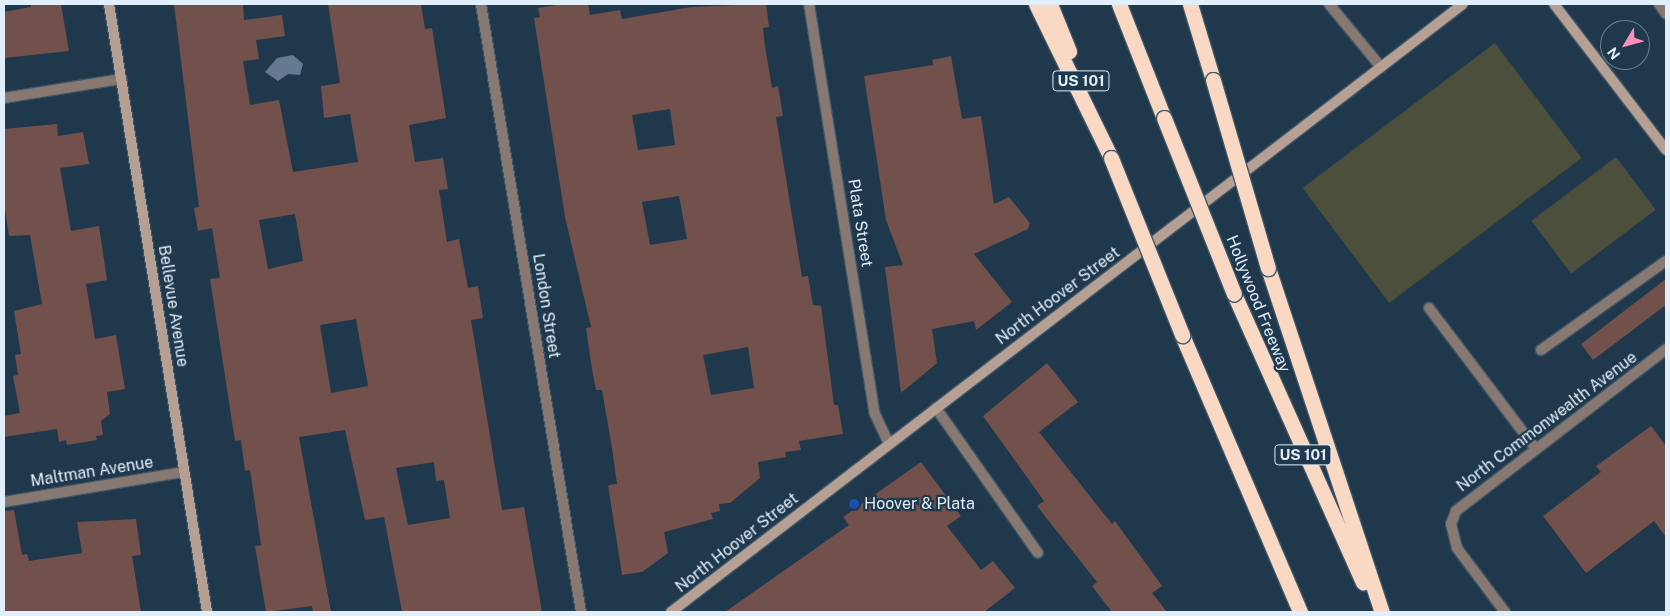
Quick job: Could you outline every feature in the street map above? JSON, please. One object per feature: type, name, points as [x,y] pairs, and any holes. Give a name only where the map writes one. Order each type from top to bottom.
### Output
[{"type":"highway","points":[[1036,4],[1112,158]]},
{"type":"highway","name":"US 101","points":[[1050,4],[1182,335],[1300,612]]},
{"type":"highway","name":"Hollywood Freeway","points":[[1119,4],[1234,294],[1318,489],[1378,612]]},
{"type":"highway","points":[[1190,4],[1268,268],[1382,612]]},
{"type":"street","name":"Bellevue Avenue","points":[[109,4],[207,612]]},
{"type":"street","name":"London Street","points":[[481,4],[581,612]]},
{"type":"street","name":"Plata Street","points":[[809,4],[875,414],[889,444]]},
{"type":"street","points":[[1329,4],[1381,67]]},
{"type":"street","name":"North Hoover Street","points":[[671,612],[1464,4]]},
{"type":"street","points":[[1554,4],[1666,150]]},
{"type":"street","points":[[1659,4],[1666,14]]},
{"type":"street","points":[[4,98],[121,79]]},
{"type":"street","points":[[1541,350],[1666,260]]},
{"type":"street","points":[[1429,308],[1536,449]]},
{"type":"street","name":"North Commonwealth Avenue","points":[[1505,612],[1457,548],[1451,524],[1464,504],[1666,349]]},
{"type":"street","points":[[936,408],[1038,553]]},
{"type":"street","name":"Maltman Avenue","points":[[4,502],[184,472]]},
{"type":"green space","points":[[1495,43],[1582,158],[1389,303],[1303,188]]},
{"type":"green space","points":[[1616,157],[1656,210],[1571,274],[1531,221]]},
{"type":"water","points":[[293,55],[303,64],[300,75],[288,74],[278,81],[265,72],[277,58]]},
{"type":"building","points":[[31,4],[61,4],[69,51],[4,58],[4,12],[31,7]]},
{"type":"building","points":[[174,4],[243,4],[244,20],[282,15],[285,36],[256,40],[259,59],[243,61],[250,105],[279,100],[293,172],[358,162],[350,114],[324,118],[321,86],[340,83],[328,4],[421,4],[425,29],[432,28],[446,118],[409,125],[415,162],[443,158],[448,189],[439,190],[447,242],[459,239],[468,288],[478,286],[483,318],[471,320],[502,510],[524,507],[542,612],[402,612],[384,517],[365,520],[345,430],[299,437],[331,612],[313,612],[312,606],[266,612],[255,546],[261,545],[250,470],[245,471],[241,440],[235,441],[210,279],[220,278],[212,228],[198,231],[194,208],[199,207]],"holes":[[[295,214],[303,261],[268,269],[259,220]],[[356,319],[368,386],[331,393],[320,325]],[[434,462],[436,481],[444,480],[450,518],[408,525],[396,468]]]},
{"type":"building","points":[[563,4],[588,4],[590,15],[620,10],[622,19],[691,7],[766,4],[769,27],[763,28],[765,46],[772,88],[778,86],[783,116],[776,117],[802,277],[808,276],[813,305],[821,306],[834,405],[838,405],[843,434],[799,441],[801,450],[785,452],[786,457],[758,462],[760,478],[730,503],[719,504],[720,511],[711,513],[713,519],[664,532],[668,553],[642,572],[622,575],[608,485],[617,484],[612,448],[602,390],[596,390],[586,328],[591,327],[565,217],[534,18],[540,17],[538,8]],"holes":[[[670,109],[675,145],[638,150],[632,115]],[[679,196],[687,239],[650,245],[642,202]],[[748,347],[754,388],[711,395],[703,355]]]},
{"type":"building","points":[[951,56],[962,119],[981,116],[994,204],[1009,197],[1030,223],[1028,229],[974,254],[1012,302],[976,330],[974,321],[932,329],[937,363],[901,393],[885,267],[903,265],[886,220],[864,76],[933,65],[932,60]]},
{"type":"building","points":[[57,124],[58,136],[83,132],[89,164],[60,168],[71,231],[99,226],[107,280],[86,284],[95,339],[116,335],[125,389],[107,392],[110,414],[101,421],[103,435],[96,436],[97,440],[67,445],[66,440],[59,442],[57,429],[4,437],[4,416],[20,413],[13,376],[18,375],[15,355],[21,354],[14,311],[42,304],[30,235],[9,236],[4,203],[4,129]]},
{"type":"building","points":[[1666,279],[1666,305],[1593,360],[1581,344]]},
{"type":"building","points":[[1047,363],[1078,402],[1039,432],[1112,524],[1115,521],[1162,586],[1152,593],[1167,612],[1112,612],[1092,586],[1097,582],[1037,506],[1044,501],[983,416]]},
{"type":"building","points":[[1651,426],[1666,446],[1666,537],[1654,521],[1586,573],[1543,516],[1601,472],[1596,466]]},
{"type":"building","points":[[921,462],[961,516],[947,526],[981,570],[993,561],[1015,588],[984,612],[725,612],[849,525],[843,517]]},
{"type":"building","points":[[14,510],[22,555],[27,554],[29,561],[82,553],[77,522],[136,519],[141,555],[132,556],[141,612],[4,612],[4,511]]},
{"type":"place","name":"Hoover & Plata","points":[[854,504]]}]
